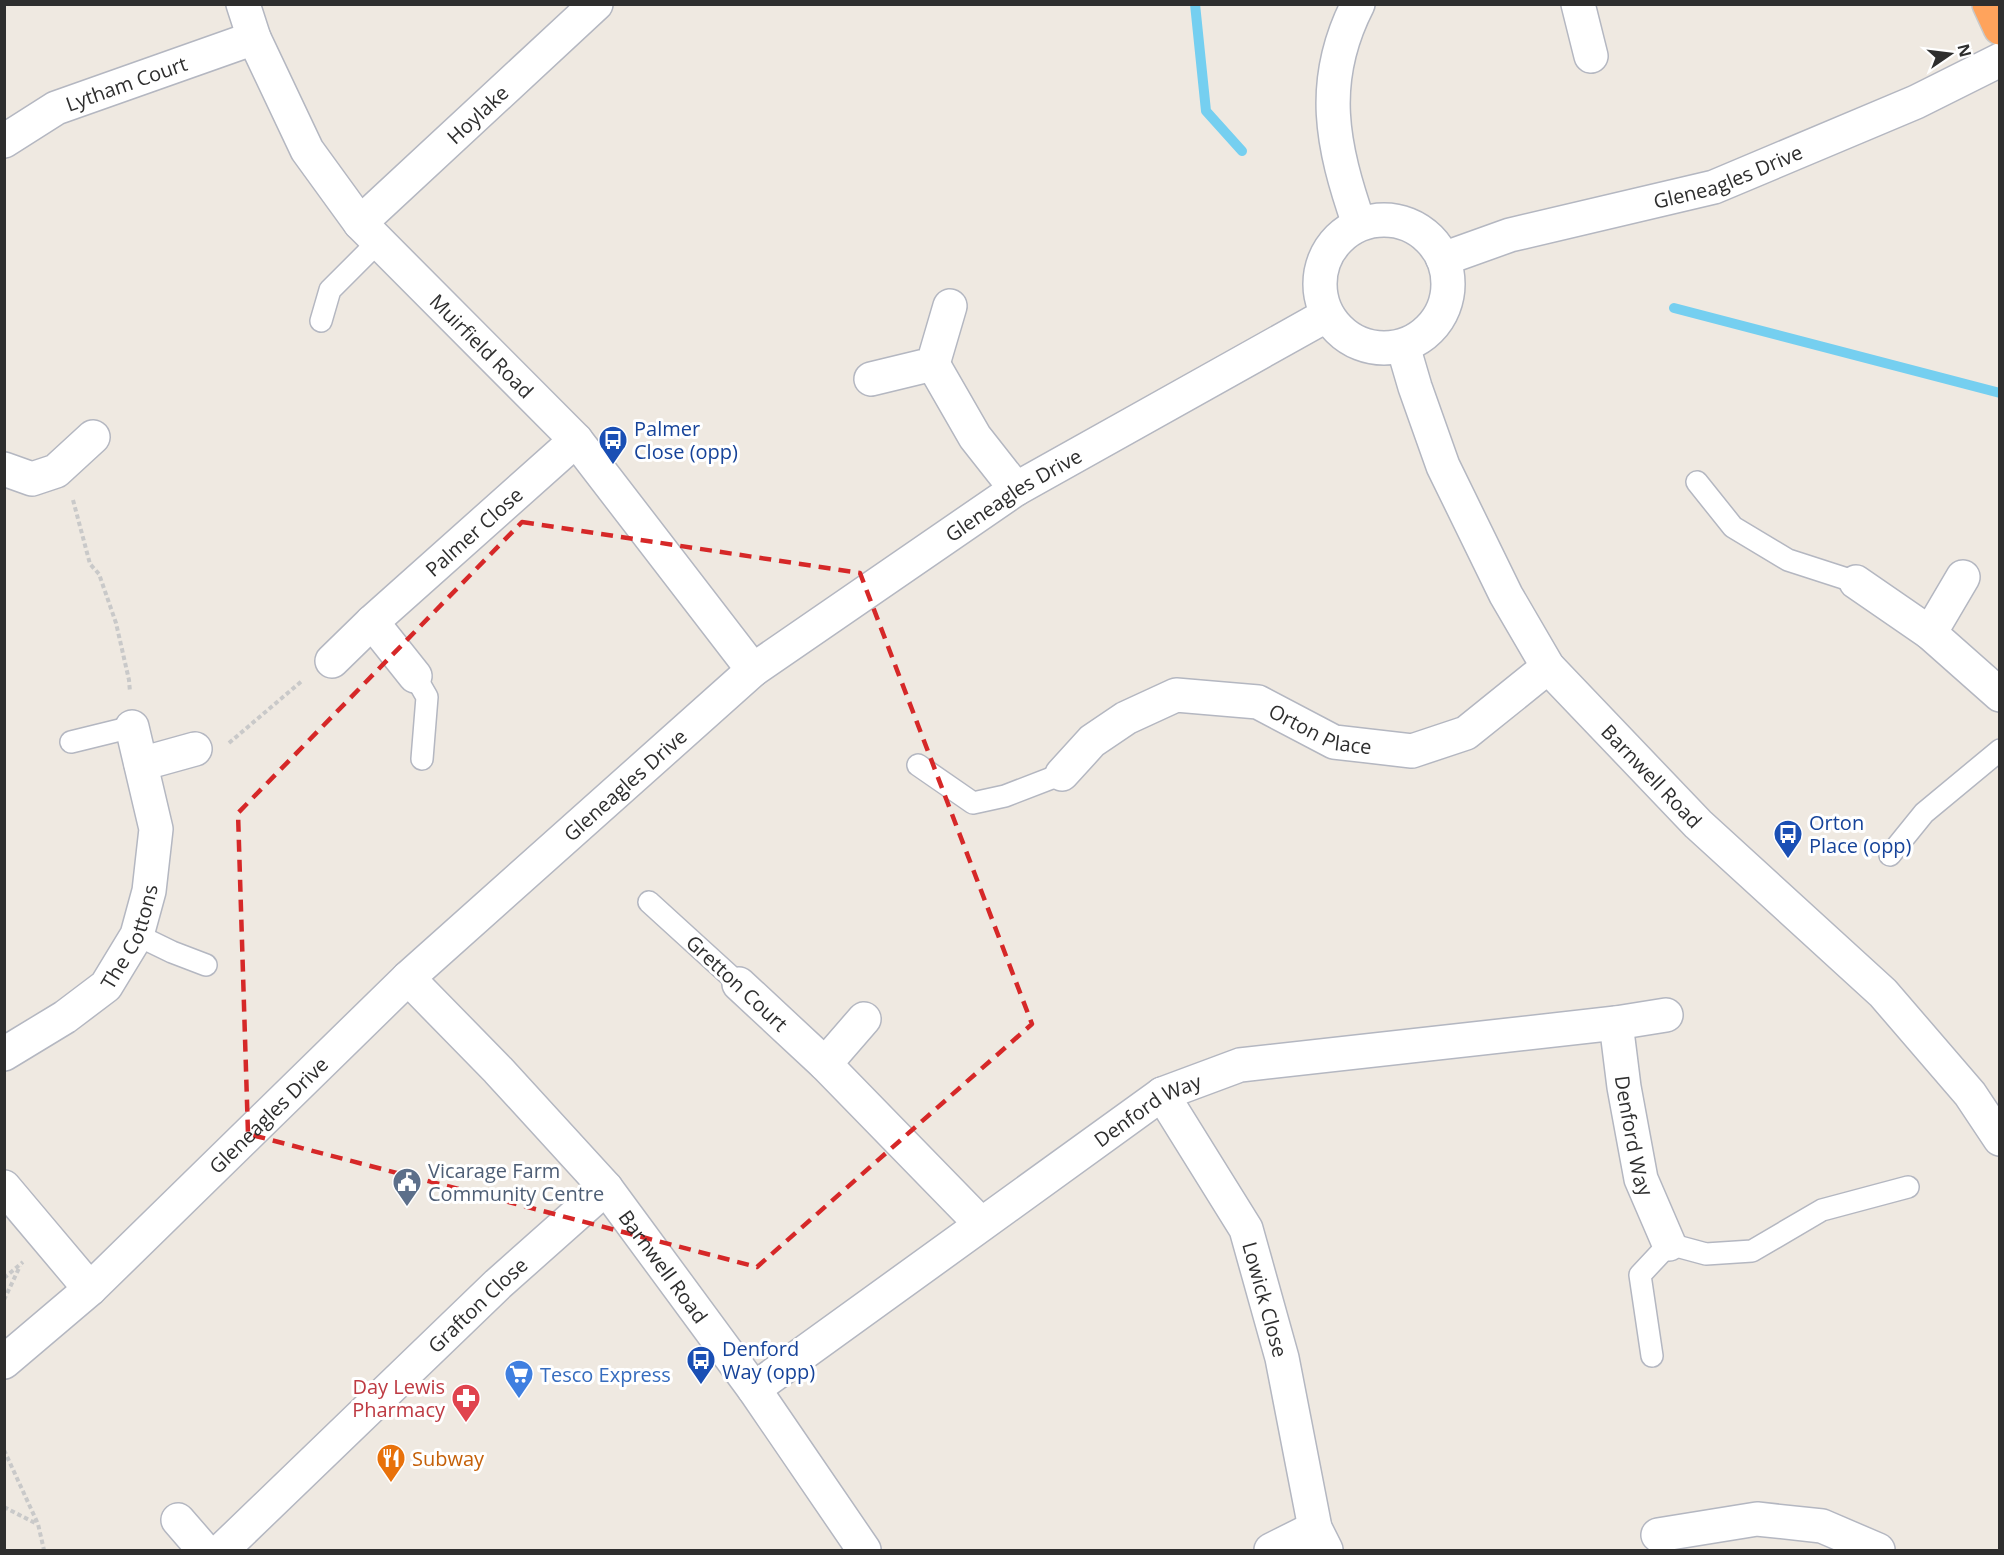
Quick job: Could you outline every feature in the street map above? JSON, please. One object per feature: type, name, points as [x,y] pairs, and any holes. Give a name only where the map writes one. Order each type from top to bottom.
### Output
[{"type":"highway","points":[[1989,4],[2000,28]]},
{"type":"street","name":"Muirfield Road","points":[[243,4],[254,38],[307,150],[369,233],[576,440],[753,670]]},
{"type":"street","name":"Hoylake","points":[[369,233],[596,4]]},
{"type":"street","points":[[1358,4],[1347,26],[1334,68],[1332,114],[1343,178],[1359,224]]},
{"type":"street","points":[[1578,4],[1591,56]]},
{"type":"street","name":"Lytham Court","points":[[4,141],[56,108],[254,38]]},
{"type":"street","name":"Gleneagles Drive","points":[[1443,259],[1510,235],[1714,188],[1916,102],[2000,60]]},
{"type":"street","points":[[1383,220],[1407,224],[1428,237],[1443,259],[1449,282],[1444,309],[1429,332],[1403,346],[1375,349],[1347,338],[1327,315],[1320,295],[1320,273],[1327,253],[1341,236],[1359,224],[1383,220]]},
{"type":"street","points":[[950,306],[933,363],[975,436],[1016,489]]},
{"type":"street","name":"Gleneagles Drive","points":[[4,1362],[90,1289],[408,978],[753,670],[1016,489],[1327,315]]},
{"type":"street","name":"Barnwell Road","points":[[1403,346],[1443,466],[1506,595],[1548,667],[1698,824],[1883,993],[1970,1094],[2000,1140]]},
{"type":"street","points":[[871,379],[933,363]]},
{"type":"street","points":[[4,469],[32,479],[56,471],[93,437]]},
{"type":"street","name":"Palmer Close","points":[[332,661],[372,622],[576,440]]},
{"type":"street","points":[[1930,633],[1963,577]]},
{"type":"street","points":[[1856,582],[1930,633],[2000,695]]},
{"type":"street","points":[[372,622],[415,676]]},
{"type":"street","name":"Orton Place","points":[[1062,774],[1092,741],[1126,718],[1176,695],[1258,702],[1334,742],[1412,751],[1466,733],[1548,667]]},
{"type":"street","name":"The Cottons","points":[[4,1054],[65,1017],[106,986],[137,935],[149,891],[156,829],[132,727]]},
{"type":"street","points":[[141,764],[195,749]]},
{"type":"street","name":"Barnwell Road","points":[[408,978],[498,1070],[606,1188],[754,1389],[864,1551]]},
{"type":"street","name":"Gretton Court","points":[[739,984],[825,1064],[981,1224]]},
{"type":"street","name":"Denford Way","points":[[754,1389],[1162,1094],[1240,1065],[1616,1023],[1666,1015]]},
{"type":"street","points":[[825,1064],[864,1019]]},
{"type":"street","name":"Denford Way","points":[[1616,1023],[1624,1087],[1641,1179],[1669,1244]]},
{"type":"street","name":"Lowick Close","points":[[1162,1094],[1246,1229],[1282,1358],[1321,1539],[1271,1551]]},
{"type":"street","points":[[4,1187],[90,1289]]},
{"type":"street","name":"Grafton Close","points":[[222,1551],[498,1284],[606,1188]]},
{"type":"street","points":[[1658,1535],[1757,1519],[1822,1526],[1878,1551]]},
{"type":"street","points":[[178,1520],[204,1551]]},
{"type":"lane","points":[[321,321],[330,290],[369,233]]},
{"type":"lane","points":[[1697,482],[1733,527],[1788,560],[1856,582]]},
{"type":"lane","points":[[415,676],[427,697],[422,759]]},
{"type":"lane","points":[[71,742],[132,727]]},
{"type":"lane","points":[[1890,855],[1924,813],[2000,750]]},
{"type":"lane","points":[[918,765],[973,803],[1005,796],[1062,774]]},
{"type":"lane","name":"Gretton Court","points":[[649,902],[739,984]]},
{"type":"lane","points":[[137,935],[206,965]]},
{"type":"lane","points":[[1652,1356],[1640,1275],[1669,1244],[1706,1254],[1752,1251],[1822,1210],[1908,1187]]},
{"type":"path","points":[[56,471],[72,495],[90,564],[99,574],[116,623],[129,680],[132,727]]},
{"type":"path","points":[[195,749],[206,756],[223,748],[313,671],[332,661]]},
{"type":"path","points":[[4,1299],[22,1263]]},
{"type":"path","points":[[4,1450],[38,1524],[44,1551]]},
{"type":"path","points":[[4,1507],[38,1524]]},
{"type":"highlighted area","points":[[522,522],[860,573],[1032,1024],[757,1267],[248,1134],[238,813]]},
{"type":"waterway","points":[[1195,4],[1206,111],[1242,151]]},
{"type":"waterway","points":[[1674,308],[2000,393]]},
{"type":"place","name":"Palmer Close (opp)","points":[[613,466]]},
{"type":"place","name":"Orton Place (opp)","points":[[1788,860]]},
{"type":"place","name":"Vicarage Farm Community Centre","points":[[407,1208]]},
{"type":"place","name":"Denford Way (opp)","points":[[701,1386]]},
{"type":"place","name":"Tesco Express","points":[[519,1400]]},
{"type":"place","name":"Day Lewis Pharmacy","points":[[466,1424]]},
{"type":"place","name":"Subway","points":[[391,1484]]}]
